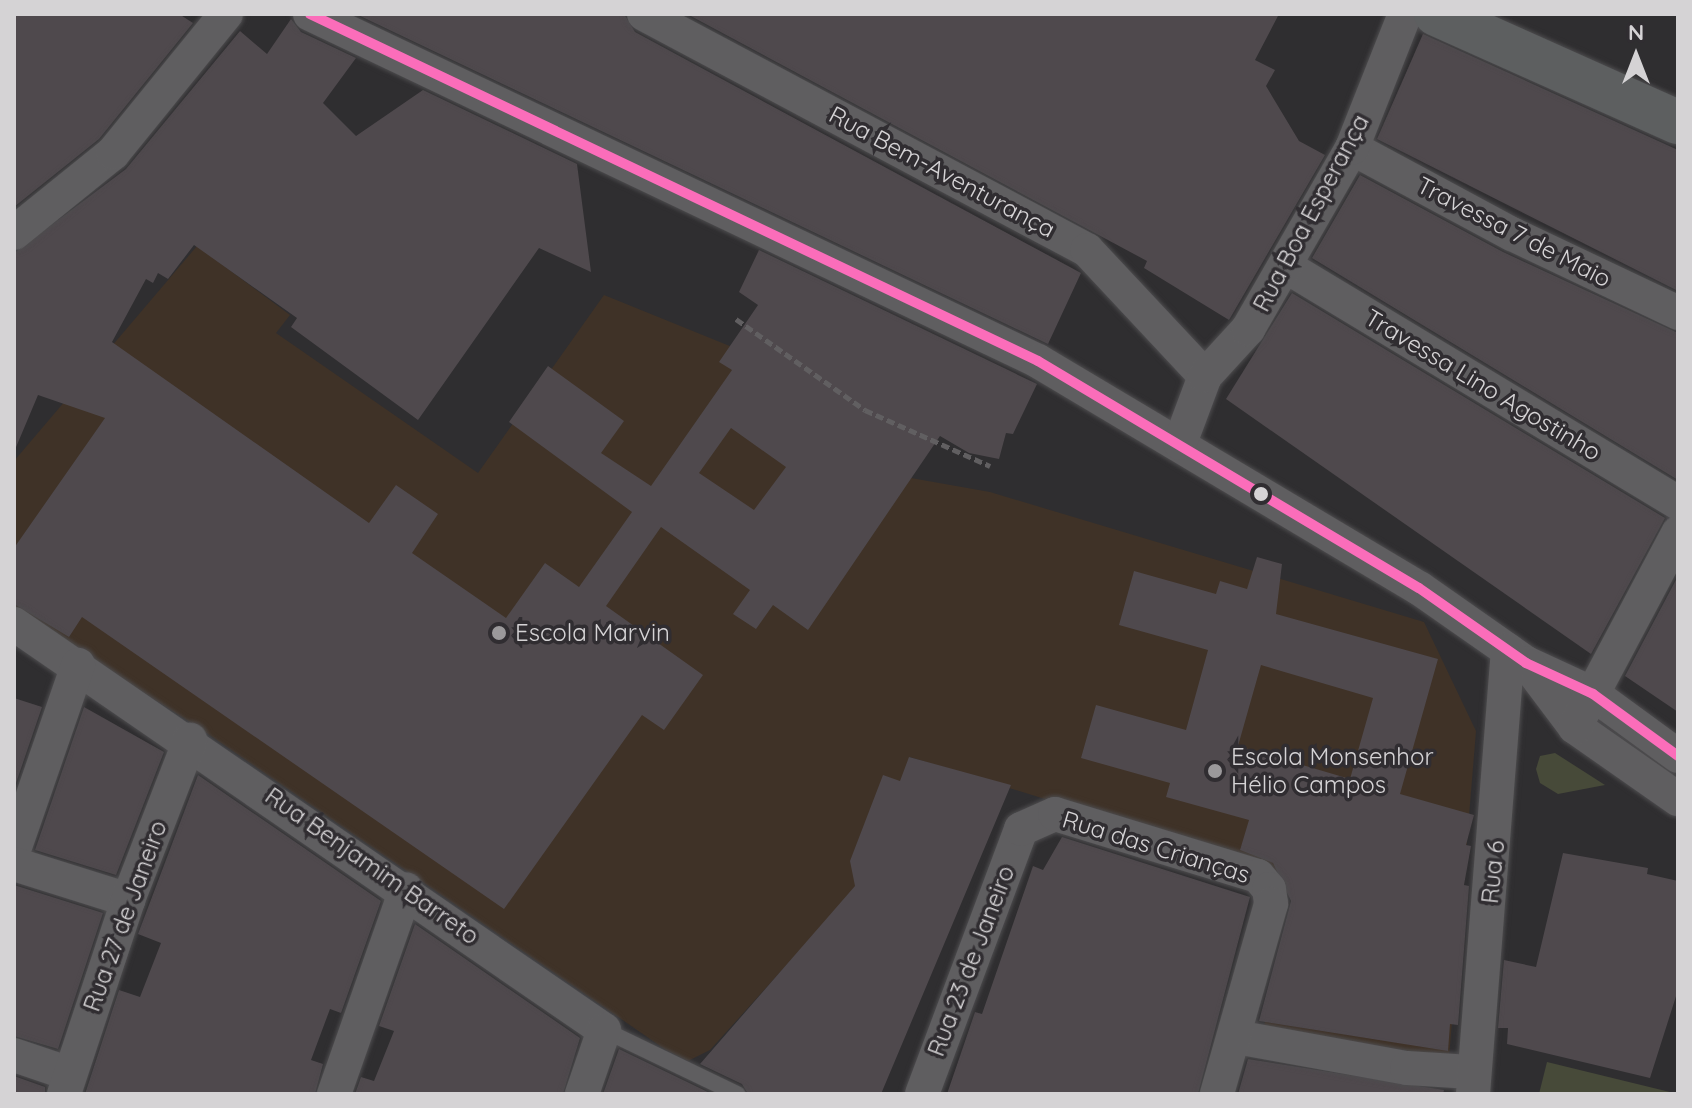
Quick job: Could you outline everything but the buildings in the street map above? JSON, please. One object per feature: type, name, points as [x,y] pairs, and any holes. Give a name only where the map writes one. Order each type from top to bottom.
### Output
[{"type":"main road","points":[[1436,14],[1678,122]]},
{"type":"street","points":[[14,233],[113,153],[226,14]]},
{"type":"street","points":[[310,14],[1038,361],[1180,443],[1517,656],[1593,694],[1678,756]]},
{"type":"street","name":"Rua Bem-Aventurança","points":[[644,14],[1087,250],[1205,376]]},
{"type":"street","name":"Rua Boa Esperança","points":[[1180,443],[1205,376],[1248,329],[1287,267],[1352,148],[1405,14]]},
{"type":"street","name":"Travessa 7 de Maio","points":[[1352,148],[1512,234],[1678,313]]},
{"type":"street","name":"Travessa Lino Agostinho","points":[[1287,267],[1678,503]]},
{"type":"street","points":[[1575,727],[1678,533]]},
{"type":"street","name":"Rua Benjamim Barreto","points":[[14,624],[190,740],[604,1030]]},
{"type":"street","points":[[1517,656],[1575,727],[1678,799]]},
{"type":"street","name":"Rua 6","points":[[1472,1083],[1517,656]]},
{"type":"street","points":[[14,850],[78,665]]},
{"type":"street","name":"Rua 27 de Janeiro","points":[[67,1084],[128,900],[190,740]]},
{"type":"street","name":"Rua das Crianças","points":[[1021,829],[1055,814],[1258,876],[1271,904],[1236,1037],[1217,1094]]},
{"type":"street","name":"Rua 23 de Janeiro","points":[[922,1094],[1021,829]]},
{"type":"street","points":[[14,864],[128,900]]},
{"type":"street","points":[[334,1094],[406,889]]},
{"type":"street","points":[[582,1094],[604,1030]]},
{"type":"street","points":[[1236,1037],[1472,1083]]},
{"type":"street","points":[[14,1055],[67,1084]]},
{"type":"lane","name":"Rua Benjamim Barreto","points":[[604,1030],[737,1094]]},
{"type":"path","points":[[736,319],[865,410],[990,466]]},
{"type":"shaded area","name":"Escola Marvin","points":[[197,246],[290,315],[276,333],[478,473],[604,295],[747,353],[911,478],[990,492],[1424,622],[1476,731],[1449,1058],[1264,1026],[1301,879],[910,757],[864,879],[710,1050],[688,1061],[666,1050],[198,727],[14,611],[14,461]]},
{"type":"green space","points":[[1555,753],[1605,785],[1558,794],[1540,783],[1536,769],[1540,756]]},
{"type":"green space","points":[[1547,1062],[1678,1094],[1539,1094]]},
{"type":"transit line","points":[[310,14],[1038,361],[1419,588],[1526,663],[1593,694],[1678,756]]},
{"type":"place","name":"Escola Marvin","points":[[499,633]]},
{"type":"place","name":"Escola Monsenhor Hélio Campos","points":[[1215,771]]}]
